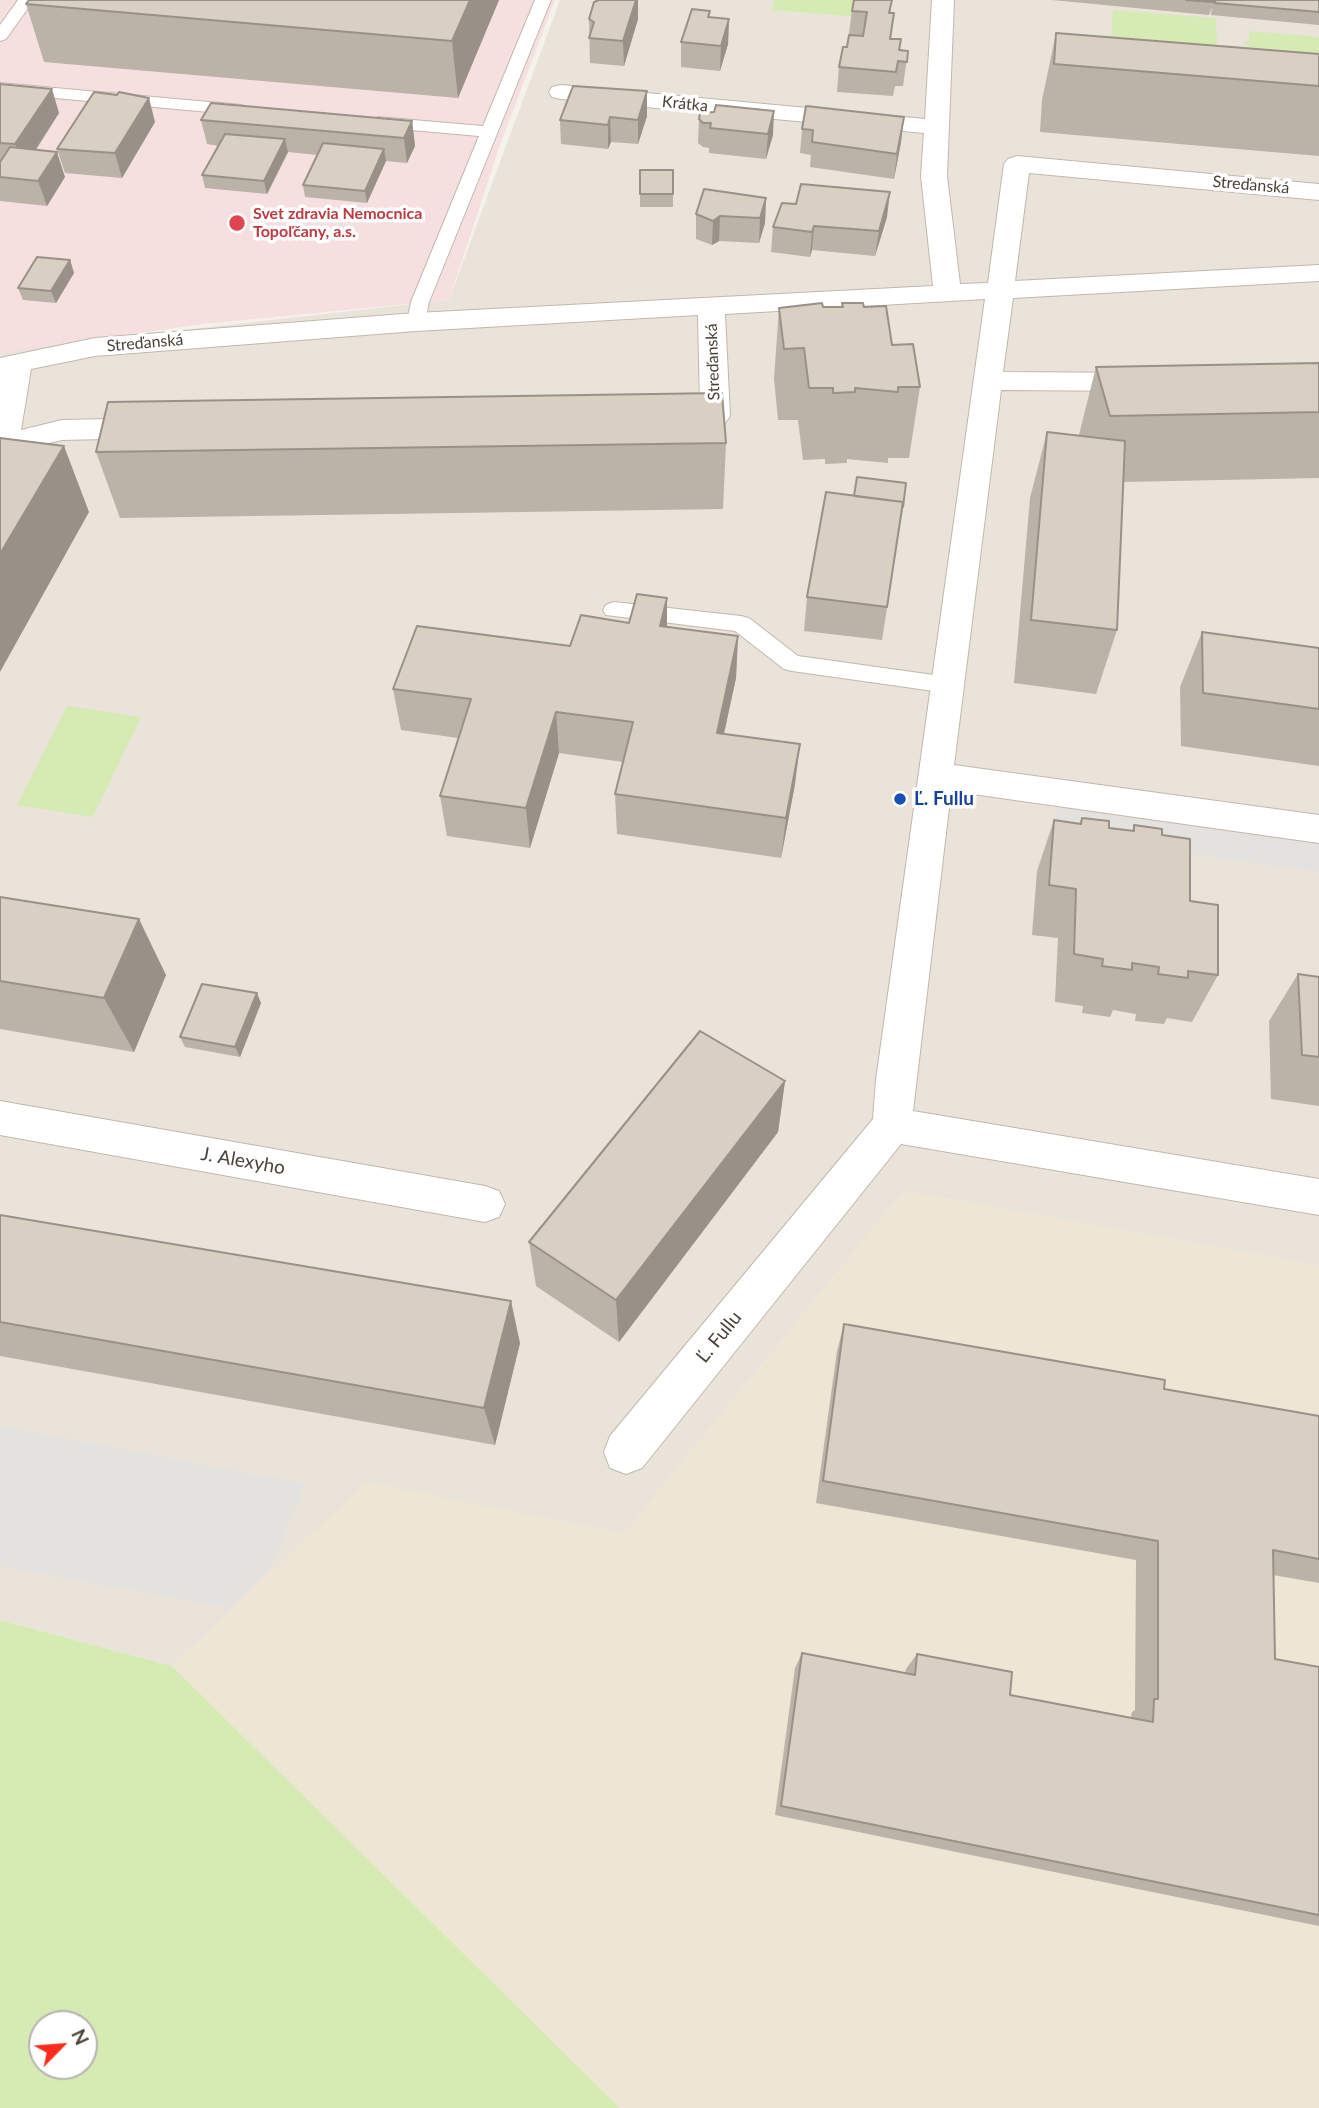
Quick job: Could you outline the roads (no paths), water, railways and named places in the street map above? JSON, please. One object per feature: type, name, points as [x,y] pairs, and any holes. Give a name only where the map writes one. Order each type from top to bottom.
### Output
[{"type":"street","points":[[943,0],[934,176],[947,292]]},
{"type":"street","name":"Krátka","points":[[561,92],[935,127]]},
{"type":"street","name":"Streďanská","points":[[999,289],[1017,164],[1319,192]]},
{"type":"street","name":"Streďanská","points":[[9,365],[95,347],[416,321],[1319,273]]},
{"type":"street","points":[[999,289],[895,1080],[892,1125],[1319,1197]]},
{"type":"street","name":"Streďanská","points":[[659,417],[715,416],[711,304]]},
{"type":"street","points":[[9,365],[1,447],[62,430],[186,427]]},
{"type":"street","points":[[989,381],[1178,382]]},
{"type":"street","points":[[936,776],[1319,829]]},
{"type":"street","name":"J. Alexyho","points":[[0,1118],[485,1204]]},
{"type":"street","name":"Ľ. Fullu","points":[[626,1452],[892,1125]]},
{"type":"lane","points":[[0,36],[26,0]]},
{"type":"lane","points":[[416,321],[420,302],[543,0]]},
{"type":"lane","points":[[0,88],[262,111]]},
{"type":"lane","points":[[358,120],[491,132]]},
{"type":"lane","points":[[614,610],[741,624],[792,663],[948,685]]},
{"type":"place","name":"Svet zdravia Nemocnica Topoľčany, a.s.","points":[[237,223]]},
{"type":"place","name":"Ľ. Fullu","points":[[900,799]]}]
